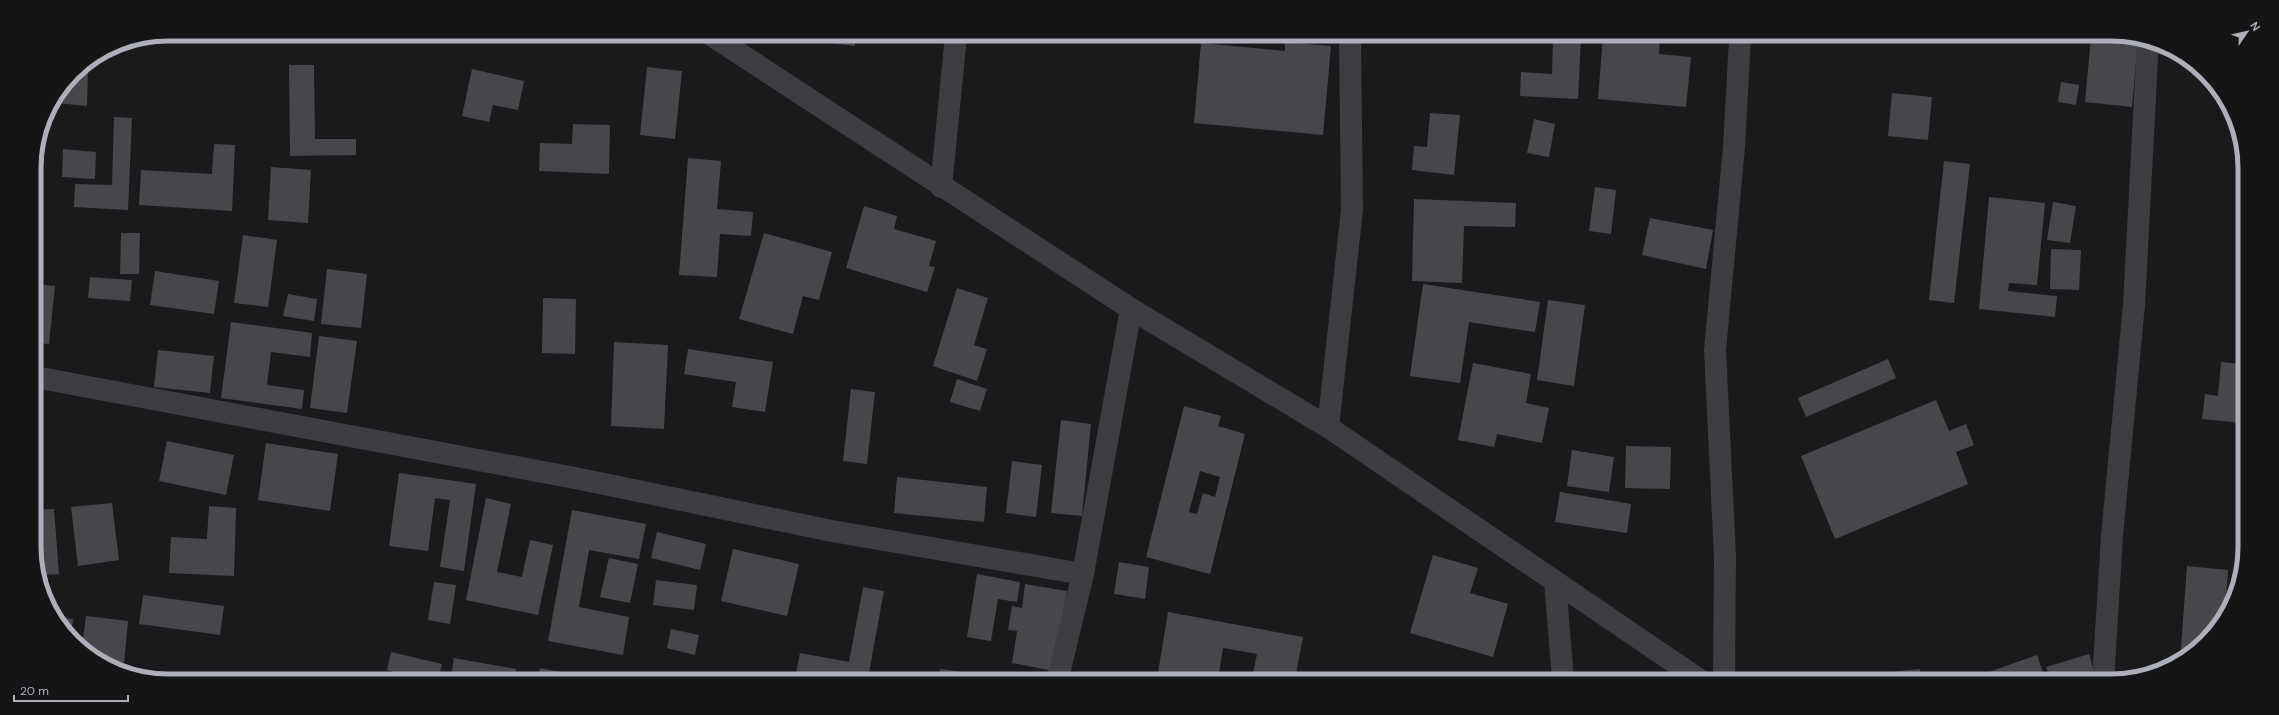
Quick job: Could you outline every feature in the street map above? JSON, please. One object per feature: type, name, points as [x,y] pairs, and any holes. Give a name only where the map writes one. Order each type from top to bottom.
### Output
[{"type":"street","points":[[720,41],[940,187],[1131,309],[1328,427],[1691,674]]},
{"type":"street","points":[[940,187],[955,41]]},
{"type":"street","points":[[1328,427],[1352,210],[1350,41]]},
{"type":"street","points":[[1724,674],[1725,557],[1715,350],[1734,147],[1740,41]]},
{"type":"street","points":[[2103,674],[2112,536],[2134,305],[2148,46]]},
{"type":"street","points":[[1059,674],[1083,574],[1131,309]]},
{"type":"street","points":[[41,378],[575,478],[832,531],[1083,574]]},
{"type":"street","points":[[1555,582],[1563,674]]},
{"type":"building","points":[[814,41],[856,41],[855,46]]},
{"type":"building","points":[[1553,41],[1581,41],[1578,99],[1520,96],[1521,72],[1552,74]]},
{"type":"building","points":[[1603,41],[1660,41],[1659,54],[1691,57],[1686,107],[1598,99]]},
{"type":"building","points":[[2091,41],[2128,42],[2137,44],[2132,107],[2085,102]]},
{"type":"building","points":[[1285,42],[1331,46],[1323,135],[1194,123],[1201,43],[1285,51]]},
{"type":"building","points":[[289,65],[314,65],[315,139],[356,139],[356,155],[290,156]]},
{"type":"building","points":[[647,67],[682,71],[675,139],[640,135]]},
{"type":"building","points":[[472,69],[524,81],[518,110],[493,105],[489,122],[462,116]]},
{"type":"building","points":[[86,71],[88,71],[87,106],[59,103],[78,78]]},
{"type":"building","points":[[2061,82],[2079,85],[2076,105],[2058,102]]},
{"type":"building","points":[[1892,93],[1932,97],[1928,140],[1888,136]]},
{"type":"building","points":[[1430,113],[1460,115],[1454,175],[1412,170],[1414,146],[1427,147]]},
{"type":"building","points":[[114,117],[132,118],[128,210],[74,207],[75,184],[112,185]]},
{"type":"building","points":[[1534,119],[1555,124],[1549,157],[1527,153]]},
{"type":"building","points":[[573,124],[610,125],[609,174],[539,171],[540,143],[572,144]]},
{"type":"building","points":[[214,144],[235,145],[232,211],[139,205],[141,170],[212,174]]},
{"type":"building","points":[[63,149],[96,152],[95,179],[62,177]]},
{"type":"building","points":[[688,158],[721,161],[717,209],[753,212],[751,236],[720,234],[717,277],[679,275]]},
{"type":"building","points":[[1944,161],[1970,164],[1954,303],[1929,300]]},
{"type":"building","points":[[271,167],[311,170],[308,223],[268,220]]},
{"type":"building","points":[[1595,187],[1616,190],[1611,234],[1589,231]]},
{"type":"building","points":[[1989,197],[2045,203],[2037,285],[2009,283],[2008,291],[2057,296],[2055,317],[1979,309]]},
{"type":"building","points":[[1414,199],[1516,203],[1515,227],[1464,226],[1462,283],[1412,281]]},
{"type":"building","points":[[2053,202],[2076,206],[2070,243],[2047,240]]},
{"type":"building","points":[[864,206],[897,216],[894,229],[936,241],[929,266],[935,267],[927,292],[846,268]]},
{"type":"building","points":[[1650,218],[1713,230],[1706,269],[1642,255]]},
{"type":"building","points":[[121,233],[140,233],[139,274],[120,274]]},
{"type":"building","points":[[764,233],[832,252],[819,300],[803,296],[793,334],[739,319]]},
{"type":"building","points":[[243,235],[277,240],[268,307],[234,303]]},
{"type":"building","points":[[2051,249],[2081,250],[2079,290],[2050,289]]},
{"type":"building","points":[[327,269],[367,274],[361,328],[321,324]]},
{"type":"building","points":[[155,271],[219,281],[214,314],[150,305]]},
{"type":"building","points":[[90,277],[132,280],[130,301],[88,298]]},
{"type":"building","points":[[1423,284],[1540,302],[1535,332],[1469,322],[1460,383],[1410,376]]},
{"type":"building","points":[[41,285],[55,286],[49,344],[41,343]]},
{"type":"building","points":[[957,288],[988,298],[974,345],[987,349],[977,381],[933,366]]},
{"type":"building","points":[[288,294],[317,299],[314,321],[283,316]]},
{"type":"building","points":[[543,298],[576,299],[575,354],[542,353]]},
{"type":"building","points":[[1548,300],[1585,305],[1574,386],[1537,380]]},
{"type":"building","points":[[231,322],[312,333],[310,357],[271,352],[267,385],[304,390],[302,409],[221,398]]},
{"type":"building","points":[[319,336],[357,341],[347,413],[310,408]]},
{"type":"building","points":[[614,342],[668,345],[664,429],[611,426]]},
{"type":"building","points":[[688,349],[773,362],[765,412],[732,407],[736,382],[684,374]]},
{"type":"building","points":[[158,350],[214,356],[210,393],[154,387]]},
{"type":"building","points":[[1888,359],[1896,378],[1806,417],[1798,398]]},
{"type":"building","points":[[2221,362],[2238,364],[2238,423],[2202,419],[2205,394],[2218,396]]},
{"type":"building","points":[[1473,363],[1531,374],[1526,403],[1549,408],[1542,443],[1497,434],[1494,447],[1458,440]]},
{"type":"building","points":[[957,379],[987,389],[980,411],[950,402]]},
{"type":"building","points":[[851,389],[875,392],[867,464],[843,461]]},
{"type":"building","points":[[1936,400],[1949,431],[1966,424],[1974,445],[1956,452],[1968,484],[1835,539],[1801,456]]},
{"type":"building","points":[[1184,406],[1221,416],[1218,426],[1245,434],[1210,574],[1146,557]],"holes":[[[1200,471],[1220,477],[1215,497],[1203,493],[1197,514],[1189,512]]]},
{"type":"building","points":[[1061,420],[1091,424],[1082,516],[1051,513]]},
{"type":"building","points":[[167,441],[234,455],[226,495],[159,481]]},
{"type":"building","points":[[266,443],[338,454],[330,511],[258,500]]},
{"type":"building","points":[[1626,446],[1671,447],[1670,489],[1625,488]]},
{"type":"building","points":[[1572,450],[1614,457],[1609,492],[1567,486]]},
{"type":"building","points":[[1012,461],[1042,465],[1036,517],[1006,513]]},
{"type":"building","points":[[399,473],[476,484],[464,571],[440,567],[450,500],[435,498],[428,551],[389,546]]},
{"type":"building","points":[[897,477],[987,487],[984,522],[894,513]]},
{"type":"building","points":[[1560,492],[1631,504],[1627,533],[1555,522]]},
{"type":"building","points":[[486,498],[511,504],[497,572],[522,577],[530,540],[553,545],[538,615],[466,600]]},
{"type":"building","points":[[112,503],[119,560],[78,566],[71,507]]},
{"type":"building","points":[[209,506],[236,508],[234,576],[169,573],[171,537],[207,539]]},
{"type":"building","points":[[54,509],[59,574],[44,575],[41,556],[41,510]]},
{"type":"building","points":[[572,510],[646,524],[639,559],[589,550],[579,607],[629,617],[623,655],[548,641]]},
{"type":"building","points":[[657,532],[706,544],[700,570],[651,558]]},
{"type":"building","points":[[733,549],[799,564],[787,616],[721,601]]},
{"type":"building","points":[[1433,555],[1478,568],[1470,593],[1508,604],[1493,657],[1410,633]]},
{"type":"building","points":[[609,558],[638,564],[630,603],[600,597]]},
{"type":"building","points":[[1119,562],[1149,567],[1145,599],[1114,594]]},
{"type":"building","points":[[2187,566],[2228,570],[2226,601],[2217,618],[2201,637],[2181,653]]},
{"type":"building","points":[[977,574],[1020,582],[1017,602],[998,599],[991,641],[967,637]]},
{"type":"building","points":[[656,580],[697,585],[694,610],[653,605]]},
{"type":"building","points":[[434,582],[456,585],[450,624],[428,620]]},
{"type":"building","points":[[1025,584],[1067,591],[1054,671],[1012,663],[1017,631],[1008,630],[1012,606],[1022,608]]},
{"type":"building","points":[[863,587],[884,591],[869,674],[796,674],[800,653],[849,662]]},
{"type":"building","points":[[143,595],[224,606],[220,635],[139,624]]},
{"type":"building","points":[[1168,612],[1303,637],[1296,674],[1253,674],[1257,654],[1223,648],[1219,674],[1158,674]]},
{"type":"building","points":[[86,616],[128,621],[124,664],[117,663],[104,657],[80,639],[83,639]]},
{"type":"building","points":[[63,618],[73,619],[72,630]]},
{"type":"building","points":[[671,629],[699,635],[695,655],[667,648]]},
{"type":"building","points":[[391,652],[442,664],[440,674],[403,674],[387,670]]},
{"type":"building","points":[[2089,654],[2095,674],[2048,674],[2046,667]]},
{"type":"building","points":[[2037,655],[2044,674],[1983,674]]},
{"type":"building","points":[[454,658],[516,669],[515,674],[451,674]]},
{"type":"building","points":[[540,668],[567,673],[567,674],[539,674]]},
{"type":"building","points":[[940,669],[962,672],[962,674],[939,674]]},
{"type":"building","points":[[1920,669],[1920,674],[1881,674]]},
{"type":"building","points":[[1023,673],[1060,673],[1060,674]]}]
